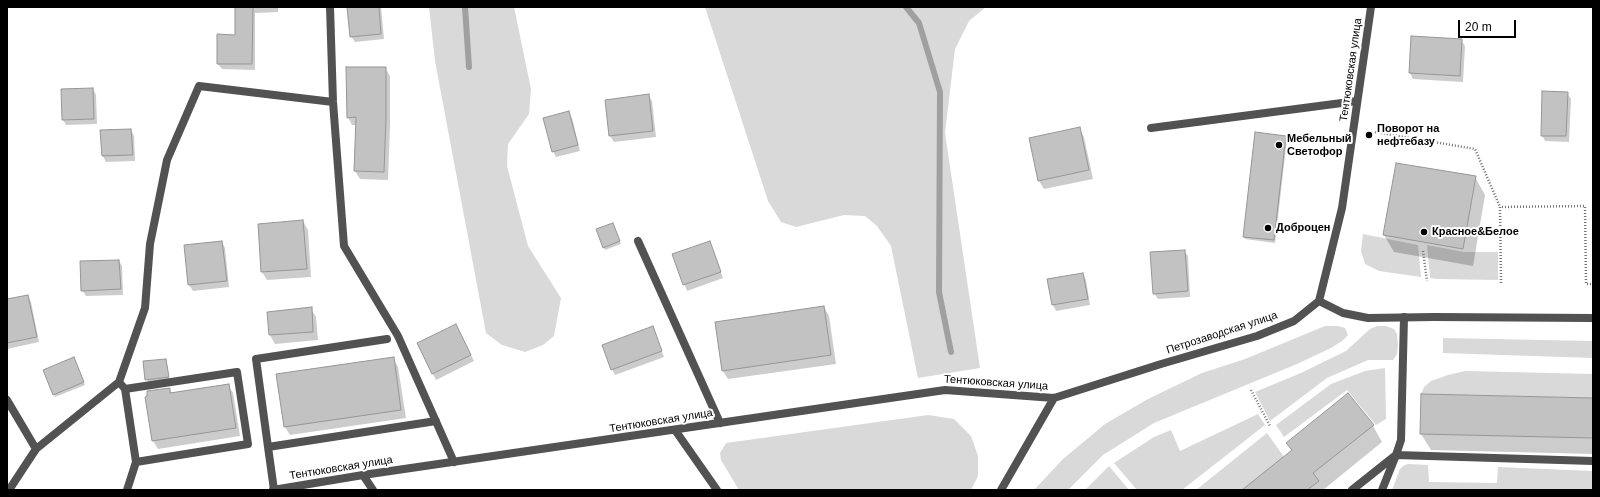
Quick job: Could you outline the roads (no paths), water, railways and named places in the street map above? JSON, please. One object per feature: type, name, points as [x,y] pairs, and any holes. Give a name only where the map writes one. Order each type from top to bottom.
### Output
[{"type":"street","points":[[330,7],[333,102],[344,246],[398,336],[454,462]]},
{"type":"street","name":"Тентюковская улица","points":[[1319,301],[1342,208],[1371,7]]},
{"type":"street","points":[[8,490],[36,449],[119,382],[145,308],[150,244],[167,160],[199,86],[333,102]]},
{"type":"street","points":[[1151,128],[1357,101]]},
{"type":"street","points":[[638,241],[720,423]]},
{"type":"street","points":[[1319,301],[1343,313],[1368,318],[1593,318]]},
{"type":"street","name":"Петрозаводская улица","points":[[1054,398],[1161,364],[1257,336],[1294,321],[1319,301]]},
{"type":"street","points":[[1382,490],[1401,440],[1404,317]]},
{"type":"street","points":[[274,490],[256,359],[387,339]]},
{"type":"street","points":[[125,389],[237,372],[248,444],[136,462]]},
{"type":"street","points":[[119,382],[125,389],[136,462],[127,490]]},
{"type":"street","name":"Тентюковская улица","points":[[274,490],[363,475],[945,390],[1054,398]]},
{"type":"street","points":[[1001,490],[1054,398]]},
{"type":"street","points":[[7,400],[36,449]]},
{"type":"street","points":[[268,447],[436,421]]},
{"type":"street","points":[[675,430],[717,490]]},
{"type":"street","points":[[1352,490],[1396,455],[1593,461]]},
{"type":"street","points":[[363,475],[373,490]]},
{"type":"waterway","points":[[465,7],[469,67]]},
{"type":"waterway","points":[[906,7],[919,23],[940,92],[939,292],[951,352]]},
{"type":"place","name":"Поворот на нефтебазу","points":[[1369,135]]},
{"type":"place","name":"Мебельный Светофор","points":[[1279,145]]},
{"type":"place","name":"Доброцен","points":[[1268,228]]},
{"type":"place","name":"Красное&Белое","points":[[1424,232]]}]
